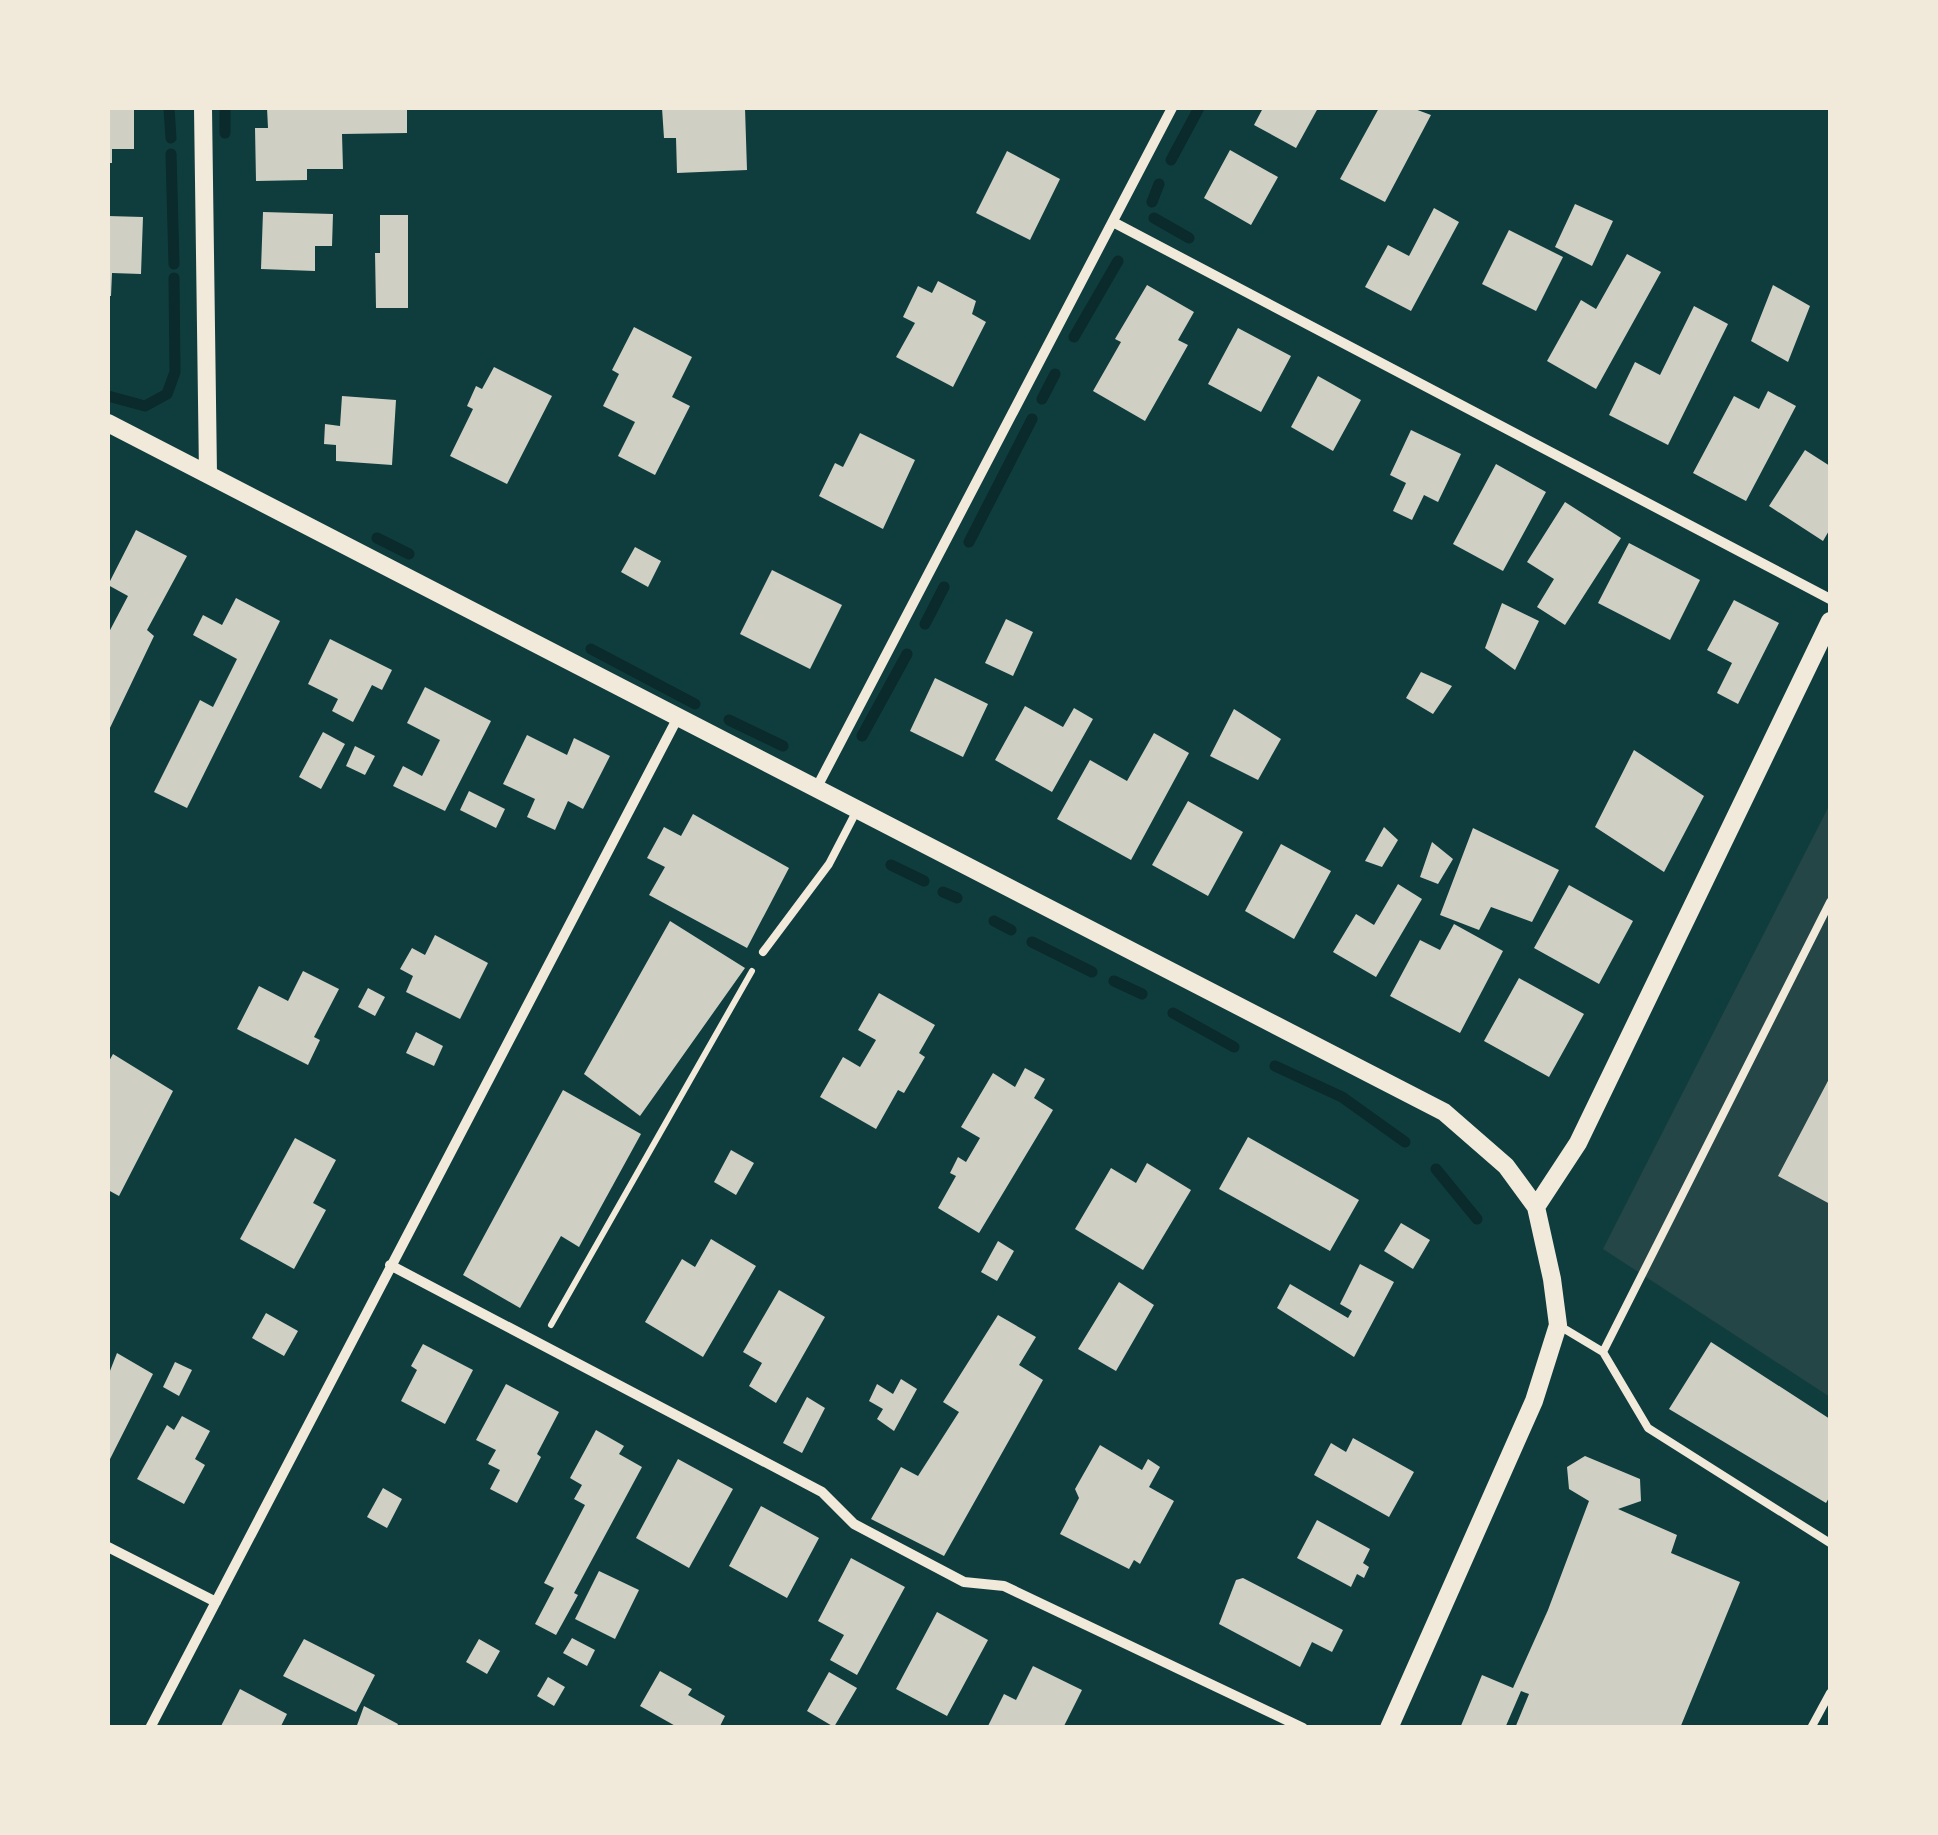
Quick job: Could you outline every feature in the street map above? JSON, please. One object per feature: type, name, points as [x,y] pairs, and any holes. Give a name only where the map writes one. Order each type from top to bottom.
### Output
[{"type":"street","points":[[203,108],[208,474]]},
{"type":"street","points":[[817,788],[1172,108]]},
{"type":"street","points":[[1113,222],[1830,599]]},
{"type":"street","points":[[108,423],[1444,1112],[1506,1166],[1536,1207],[1558,1325],[1534,1401],[1389,1728]]},
{"type":"street","points":[[1536,1207],[1578,1143],[1830,621]]},
{"type":"street","points":[[150,1728],[677,719]]},
{"type":"street","points":[[390,1265],[822,1492],[854,1524],[964,1582],[1004,1586],[1303,1728]]},
{"type":"street","points":[[108,1548],[216,1602]]},
{"type":"lane","points":[[762,952],[829,864],[858,808]]},
{"type":"lane","points":[[1603,1352],[1830,902]]},
{"type":"lane","points":[[1558,1325],[1603,1352],[1648,1428],[1830,1542]]},
{"type":"lane","points":[[1811,1728],[1830,1693]]},
{"type":"path","points":[[539,1346],[762,952]]},
{"type":"shaded area","points":[[1830,804],[1830,1397],[1603,1249]]},
{"type":"building","points":[[108,108],[134,108],[134,149],[112,149],[112,163],[108,163]]},
{"type":"building","points":[[267,108],[407,108],[407,133],[342,134],[343,169],[307,169],[307,180],[256,181],[255,128],[268,128]]},
{"type":"building","points":[[662,108],[745,108],[747,170],[677,173],[676,138],[664,138]]},
{"type":"building","points":[[1263,108],[1318,108],[1296,148],[1254,125]]},
{"type":"building","points":[[1379,108],[1412,108],[1431,115],[1385,202],[1340,179]]},
{"type":"building","points":[[1230,150],[1278,177],[1251,225],[1204,198]]},
{"type":"building","points":[[1007,151],[1060,179],[1030,240],[976,213]]},
{"type":"building","points":[[1575,204],[1613,221],[1592,266],[1555,247]]},
{"type":"building","points":[[1434,208],[1459,222],[1411,311],[1365,287],[1388,245],[1409,256]]},
{"type":"building","points":[[263,212],[333,214],[332,246],[315,246],[315,271],[261,269]]},
{"type":"building","points":[[380,215],[408,215],[408,308],[376,308],[375,253],[380,253]]},
{"type":"building","points":[[108,216],[143,217],[141,274],[112,273],[111,296],[108,296]]},
{"type":"building","points":[[1509,230],[1563,257],[1536,311],[1482,284]]},
{"type":"building","points":[[1627,254],[1661,272],[1596,389],[1547,361],[1581,300],[1596,309]]},
{"type":"building","points":[[938,281],[976,301],[972,314],[986,322],[953,387],[896,357],[915,323],[903,317],[918,286],[932,293]]},
{"type":"building","points":[[1147,285],[1194,312],[1178,340],[1188,345],[1145,421],[1093,391],[1121,342],[1115,339]]},
{"type":"building","points":[[1773,285],[1810,306],[1788,362],[1751,341]]},
{"type":"building","points":[[1694,306],[1728,324],[1668,445],[1609,415],[1635,362],[1660,375]]},
{"type":"building","points":[[634,327],[692,357],[672,397],[690,406],[655,475],[618,456],[635,422],[603,406],[619,374],[612,370]]},
{"type":"building","points":[[1238,328],[1291,356],[1261,412],[1208,384]]},
{"type":"building","points":[[494,367],[552,396],[507,484],[450,456],[473,409],[467,406],[476,386],[482,389]]},
{"type":"building","points":[[1318,376],[1361,400],[1333,451],[1291,427]]},
{"type":"building","points":[[1768,391],[1796,406],[1746,501],[1693,473],[1734,396],[1759,409]]},
{"type":"building","points":[[342,396],[396,400],[392,465],[336,461],[336,445],[324,444],[325,424],[340,426]]},
{"type":"building","points":[[1411,430],[1461,454],[1438,502],[1424,495],[1412,520],[1393,511],[1406,483],[1390,475]]},
{"type":"building","points":[[860,433],[915,460],[883,529],[819,496],[835,463],[843,467]]},
{"type":"building","points":[[1805,450],[1830,466],[1830,529],[1823,541],[1769,506]]},
{"type":"building","points":[[1496,464],[1546,492],[1503,571],[1453,544]]},
{"type":"building","points":[[1565,502],[1621,538],[1565,625],[1537,607],[1554,579],[1527,562]]},
{"type":"building","points":[[136,530],[187,556],[147,630],[154,636],[108,732],[108,634],[128,596],[108,585]]},
{"type":"building","points":[[1629,543],[1700,580],[1670,640],[1598,603]]},
{"type":"building","points":[[635,547],[661,561],[648,587],[621,572]]},
{"type":"building","points":[[772,570],[842,605],[810,669],[740,634]]},
{"type":"building","points":[[236,598],[280,621],[187,808],[154,792],[200,700],[213,707],[237,659],[193,635],[203,615],[222,625]]},
{"type":"building","points":[[1734,600],[1779,623],[1738,704],[1717,693],[1732,663],[1707,650]]},
{"type":"building","points":[[1502,603],[1539,621],[1515,670],[1485,648]]},
{"type":"building","points":[[1006,619],[1033,632],[1013,676],[985,663]]},
{"type":"building","points":[[330,639],[392,670],[382,690],[372,685],[353,722],[332,711],[338,699],[308,684]]},
{"type":"building","points":[[1421,672],[1452,686],[1433,714],[1406,698]]},
{"type":"building","points":[[935,678],[988,704],[963,757],[910,731]]},
{"type":"building","points":[[425,687],[491,721],[445,811],[393,786],[403,766],[422,776],[440,740],[407,723]]},
{"type":"building","points":[[1025,706],[1063,727],[1074,708],[1093,719],[1052,792],[995,760]]},
{"type":"building","points":[[1234,709],[1281,739],[1258,780],[1210,756]]},
{"type":"building","points":[[323,732],[345,744],[321,789],[299,777]]},
{"type":"building","points":[[1154,733],[1189,753],[1131,860],[1057,819],[1090,760],[1127,781]]},
{"type":"building","points":[[527,735],[567,755],[574,738],[610,756],[583,809],[568,801],[555,830],[527,817],[535,799],[503,784]]},
{"type":"building","points":[[355,746],[375,756],[365,775],[346,766]]},
{"type":"building","points":[[1634,750],[1704,796],[1664,872],[1595,827]]},
{"type":"building","points":[[469,791],[505,809],[496,828],[460,810]]},
{"type":"building","points":[[1188,801],[1243,832],[1208,896],[1152,865]]},
{"type":"building","points":[[693,814],[789,868],[747,948],[649,895],[665,867],[647,858],[664,827],[681,836]]},
{"type":"building","points":[[1384,827],[1398,840],[1382,867],[1365,861]]},
{"type":"building","points":[[1473,828],[1559,870],[1532,922],[1491,907],[1479,930],[1440,915]]},
{"type":"building","points":[[1432,842],[1453,859],[1438,884],[1420,877]]},
{"type":"building","points":[[1281,844],[1331,871],[1294,939],[1245,911]]},
{"type":"building","points":[[1398,884],[1422,899],[1376,977],[1333,952],[1356,914],[1374,925]]},
{"type":"building","points":[[1569,885],[1633,921],[1599,984],[1534,948]]},
{"type":"building","points":[[670,921],[745,968],[640,1116],[584,1074]]},
{"type":"building","points":[[1454,924],[1503,951],[1460,1033],[1390,996],[1420,940],[1440,950]]},
{"type":"building","points":[[435,935],[488,963],[460,1019],[406,992],[413,976],[400,969],[412,948],[425,955]]},
{"type":"building","points":[[303,971],[339,989],[314,1037],[320,1040],[308,1065],[237,1029],[259,986],[288,1001]]},
{"type":"building","points":[[1519,978],[1584,1014],[1549,1077],[1484,1041]]},
{"type":"building","points":[[368,988],[385,997],[375,1016],[358,1007]]},
{"type":"building","points":[[879,993],[935,1025],[919,1053],[925,1057],[904,1093],[898,1090],[876,1129],[820,1097],[843,1057],[860,1067],[876,1040],[858,1030]]},
{"type":"building","points":[[416,1032],[443,1046],[434,1066],[406,1053]]},
{"type":"building","points":[[113,1054],[173,1091],[119,1196],[108,1190],[108,1063]]},
{"type":"building","points":[[1025,1068],[1045,1079],[1034,1098],[1053,1110],[979,1233],[938,1208],[956,1176],[950,1173],[958,1157],[966,1162],[980,1138],[961,1127],[993,1073],[1015,1087]]},
{"type":"building","points":[[1830,1077],[1830,1204],[1778,1176]]},
{"type":"building","points":[[563,1090],[641,1134],[579,1247],[561,1236],[520,1308],[463,1275]]},
{"type":"building","points":[[1248,1137],[1359,1200],[1330,1251],[1219,1189]]},
{"type":"building","points":[[295,1138],[336,1160],[313,1203],[326,1210],[294,1269],[240,1239]]},
{"type":"building","points":[[731,1150],[754,1163],[736,1195],[714,1182]]},
{"type":"building","points":[[1147,1163],[1191,1190],[1143,1270],[1075,1229],[1111,1168],[1136,1183]]},
{"type":"building","points":[[1401,1223],[1430,1240],[1413,1269],[1384,1251]]},
{"type":"building","points":[[711,1239],[756,1266],[703,1357],[645,1322],[682,1259],[695,1267]]},
{"type":"building","points":[[998,1241],[1014,1251],[997,1281],[981,1272]]},
{"type":"building","points":[[1360,1264],[1394,1282],[1354,1357],[1277,1308],[1290,1284],[1348,1318],[1352,1311],[1340,1304]]},
{"type":"building","points":[[1119,1282],[1154,1305],[1116,1371],[1078,1349]]},
{"type":"building","points":[[779,1290],[825,1317],[776,1403],[749,1386],[762,1363],[743,1352]]},
{"type":"building","points":[[266,1313],[298,1331],[284,1356],[252,1338]]},
{"type":"building","points":[[998,1315],[1036,1337],[1019,1365],[1043,1380],[944,1556],[871,1519],[901,1467],[918,1476],[959,1412],[943,1402]]},
{"type":"building","points":[[1711,1342],[1830,1419],[1830,1496],[1826,1503],[1669,1409]]},
{"type":"building","points":[[423,1344],[473,1370],[445,1424],[401,1401],[417,1370],[411,1366]]},
{"type":"building","points":[[117,1353],[153,1374],[108,1463],[108,1376]]},
{"type":"building","points":[[175,1362],[192,1370],[179,1396],[163,1387]]},
{"type":"building","points":[[901,1379],[917,1389],[894,1431],[877,1419],[883,1409],[869,1401],[877,1384],[893,1394]]},
{"type":"building","points":[[506,1384],[559,1412],[517,1503],[490,1489],[500,1470],[488,1464],[496,1450],[476,1440]]},
{"type":"building","points":[[807,1397],[825,1408],[802,1453],[783,1443]]},
{"type":"building","points":[[182,1416],[210,1431],[195,1459],[205,1465],[184,1504],[137,1479],[167,1425],[174,1430]]},
{"type":"building","points":[[596,1430],[624,1446],[619,1454],[642,1467],[574,1593],[578,1595],[556,1635],[535,1624],[554,1588],[544,1583],[585,1505],[574,1499],[582,1485],[570,1478]]},
{"type":"building","points":[[1353,1438],[1414,1472],[1389,1517],[1314,1475],[1331,1443],[1346,1452]]},
{"type":"building","points":[[1100,1445],[1142,1470],[1148,1459],[1160,1467],[1149,1487],[1174,1501],[1140,1564],[1134,1560],[1129,1569],[1060,1534],[1079,1498],[1075,1489]]},
{"type":"building","points":[[1585,1456],[1640,1479],[1641,1501],[1618,1509],[1677,1535],[1671,1553],[1740,1582],[1680,1728],[1515,1728],[1529,1694],[1521,1691],[1505,1728],[1460,1728],[1482,1675],[1513,1688],[1548,1610],[1589,1501],[1569,1489],[1567,1467]]},
{"type":"building","points":[[678,1459],[733,1489],[689,1568],[636,1538]]},
{"type":"building","points":[[383,1488],[402,1499],[387,1528],[367,1517]]},
{"type":"building","points":[[761,1506],[819,1538],[787,1598],[729,1566]]},
{"type":"building","points":[[1317,1520],[1370,1549],[1363,1563],[1369,1567],[1364,1578],[1357,1574],[1351,1587],[1297,1558]]},
{"type":"building","points":[[851,1558],[905,1587],[857,1675],[830,1660],[844,1635],[818,1621]]},
{"type":"building","points":[[599,1571],[639,1590],[615,1639],[575,1619]]},
{"type":"building","points":[[1243,1578],[1343,1630],[1332,1652],[1312,1642],[1300,1667],[1219,1624],[1236,1580]]},
{"type":"building","points":[[937,1612],[988,1640],[947,1716],[896,1689]]},
{"type":"building","points":[[572,1638],[595,1650],[587,1666],[563,1653]]},
{"type":"building","points":[[304,1639],[375,1675],[356,1712],[283,1676]]},
{"type":"building","points":[[479,1639],[500,1651],[487,1674],[466,1662]]},
{"type":"building","points":[[1033,1666],[1082,1690],[1063,1728],[987,1728],[1004,1694],[1016,1700]]},
{"type":"building","points":[[660,1671],[692,1689],[688,1695],[725,1716],[719,1728],[679,1728],[640,1706]]},
{"type":"building","points":[[829,1672],[857,1688],[834,1727],[807,1711]]},
{"type":"building","points":[[548,1677],[565,1687],[554,1706],[537,1696]]},
{"type":"building","points":[[240,1689],[287,1714],[280,1728],[220,1728]]},
{"type":"building","points":[[364,1706],[398,1724],[396,1728],[356,1728]]},
{"type":"waterway","points":[[169,108],[171,138]]},
{"type":"waterway","points":[[225,108],[225,133]]},
{"type":"waterway","points":[[1171,160],[1199,108]]},
{"type":"waterway","points":[[171,154],[174,264]]},
{"type":"waterway","points":[[1152,202],[1159,184]]},
{"type":"waterway","points":[[1154,218],[1189,238]]},
{"type":"waterway","points":[[1074,337],[1118,261]]},
{"type":"waterway","points":[[108,396],[145,406],[167,394],[175,372],[174,278]]},
{"type":"waterway","points":[[1042,399],[1055,374]]},
{"type":"waterway","points":[[969,542],[1032,419]]},
{"type":"waterway","points":[[377,538],[409,554]]},
{"type":"waterway","points":[[925,624],[944,587]]},
{"type":"waterway","points":[[591,649],[695,704]]},
{"type":"waterway","points":[[862,736],[907,654]]},
{"type":"waterway","points":[[729,720],[783,746]]},
{"type":"waterway","points":[[891,865],[924,881]]},
{"type":"waterway","points":[[943,892],[957,898]]},
{"type":"waterway","points":[[994,921],[1011,930]]},
{"type":"waterway","points":[[1032,942],[1092,972]]},
{"type":"waterway","points":[[1114,981],[1142,994]]},
{"type":"waterway","points":[[1173,1013],[1234,1047]]},
{"type":"waterway","points":[[1275,1066],[1342,1097],[1405,1142]]},
{"type":"waterway","points":[[1436,1169],[1477,1219]]}]
